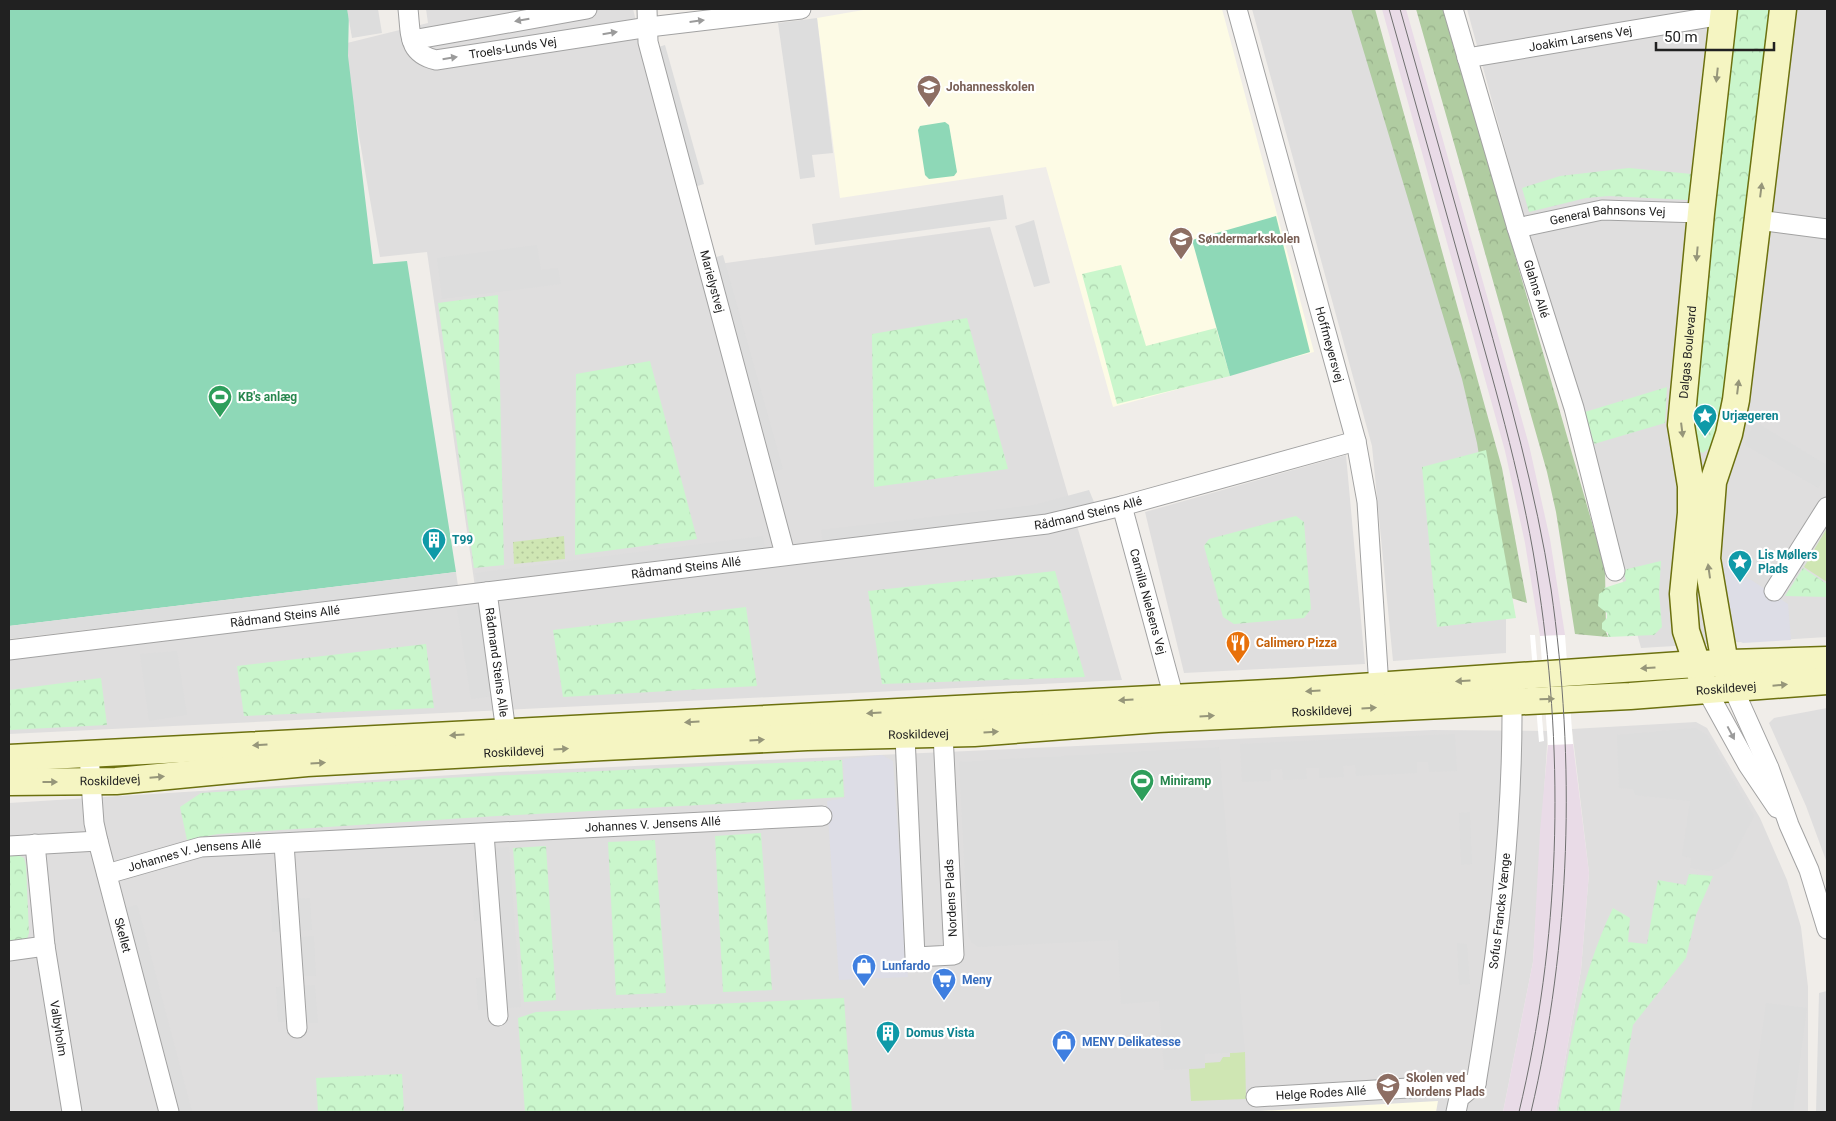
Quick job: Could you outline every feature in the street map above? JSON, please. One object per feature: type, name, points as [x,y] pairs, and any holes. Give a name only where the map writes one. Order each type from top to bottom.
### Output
[{"type":"street","points":[[408,9],[412,40]]},
{"type":"street","name":"Troels-Lunds Vej","points":[[588,9],[412,40],[415,50],[423,57],[436,60],[648,18],[801,9]]},
{"type":"street","name":"Hoffmeyersvej","points":[[1237,9],[1356,441],[1367,502],[1379,687]]},
{"type":"street","name":"Glahns Allé","points":[[1453,9],[1517,228],[1574,408],[1615,571]]},
{"type":"street","points":[[1783,9],[1736,400],[1729,434],[1714,482],[1708,558],[1725,664],[1720,689],[1748,765],[1790,825]]},
{"type":"street","name":"Joakim Larsens Vej","points":[[1467,58],[1724,12]]},
{"type":"street","name":"Dalgas Boulevard","points":[[1720,689],[1696,664],[1686,631],[1683,594],[1692,513],[1691,486],[1681,425],[1701,213],[1724,12]]},
{"type":"street","name":"Marielystvej","points":[[648,18],[648,42],[785,554]]},
{"type":"street","name":"General Bahnsons Vej","points":[[1517,228],[1602,210],[1701,213]]},
{"type":"street","points":[[1758,220],[1827,229]]},
{"type":"street","name":"Rådmand Steins Allé","points":[[9,650],[785,554],[1047,524],[1122,506],[1356,441]]},
{"type":"street","name":"Camilla Nielsens Vej","points":[[1122,506],[1174,698]]},
{"type":"street","points":[[1774,591],[1827,507]]},
{"type":"street","name":"Rådmand Steins Alle","points":[[487,592],[506,732]]},
{"type":"street","name":"Roskildevej","points":[[9,782],[90,782],[307,763],[807,737],[943,734],[1512,689],[1696,664],[1827,660]]},
{"type":"street","name":"Roskildevej","points":[[9,758],[1379,687],[1720,689],[1827,680]]},
{"type":"street","name":"Sofus Francks Vænge","points":[[1476,1084],[1490,1000],[1505,867],[1511,766],[1512,689]]},
{"type":"street","points":[[1720,689],[1769,768],[1790,825],[1823,898],[1827,929]]},
{"type":"street","points":[[905,736],[923,711],[943,734]]},
{"type":"street","name":"Nordens Plads","points":[[905,736],[915,957],[954,955],[943,734]]},
{"type":"street","name":"Skellet","points":[[89,754],[90,782],[98,841],[169,1112]]},
{"type":"street","name":"Johannes V. Jensens Allé","points":[[107,874],[201,847],[822,816]]},
{"type":"street","points":[[484,834],[498,1016]]},
{"type":"street","points":[[9,846],[98,841]]},
{"type":"street","name":"Valbyholm","points":[[35,844],[44,946],[72,1112]]},
{"type":"street","points":[[284,844],[298,1028]]},
{"type":"street","points":[[9,951],[44,946]]},
{"type":"street","points":[[1456,1112],[1459,1098],[1476,1084]]},
{"type":"street","name":"Helge Rodes Allé","points":[[1256,1097],[1476,1084]]},
{"type":"shaded area","points":[[347,9],[378,9],[382,33],[352,38]]},
{"type":"shaded area","points":[[426,9],[633,9],[697,267],[990,227],[1122,680],[9,734],[9,659],[477,601],[427,252],[380,257],[343,44],[428,23]]},
{"type":"shaded area","name":"Søndermarkskolen","points":[[869,9],[1222,9],[1314,352],[1113,407],[1046,167],[840,198],[817,18]]},
{"type":"shaded area","points":[[1252,9],[1361,9],[1474,403],[1506,601],[1506,653],[1393,661],[1372,446]]},
{"type":"shaded area","points":[[1382,9],[1406,9],[1529,445],[1550,539],[1565,635],[1540,636],[1525,543],[1505,451]]},
{"type":"shaded area","points":[[1467,9],[1827,9],[1827,637],[1641,648]]},
{"type":"shaded area","points":[[817,18],[833,153],[812,155],[815,177],[800,179],[778,23]]},
{"type":"shaded area","points":[[665,45],[704,184],[694,187],[655,48]]},
{"type":"shaded area","points":[[1003,195],[1007,219],[815,245],[812,224]]},
{"type":"shaded area","points":[[1034,220],[1050,283],[1034,287],[1015,226]]},
{"type":"shaded area","points":[[537,245],[541,270],[558,268],[561,284],[442,299],[437,258]]},
{"type":"shaded area","points":[[723,255],[783,469],[771,472],[713,258]]},
{"type":"shaded area","points":[[1754,421],[1827,465],[1827,474],[1818,488],[1745,445]]},
{"type":"shaded area","points":[[1346,455],[1365,664],[1184,673],[1145,512]]},
{"type":"shaded area","points":[[1089,490],[1099,514],[824,552],[821,530],[1034,505]]},
{"type":"shaded area","points":[[763,536],[767,559],[479,596],[475,573]]},
{"type":"shaded area","name":"Lis Møllers Plads","points":[[1722,561],[1788,604],[1791,640],[1743,643],[1734,639]]},
{"type":"shaded area","points":[[456,572],[458,586],[9,639],[9,626]]},
{"type":"shaded area","points":[[482,605],[494,696],[471,699],[457,609]]},
{"type":"shaded area","points":[[177,651],[187,715],[149,721],[140,654]]},
{"type":"shaded area","points":[[1827,708],[1827,863],[1806,806],[1769,723],[1774,718]]},
{"type":"shaded area","points":[[1696,722],[1707,728],[1760,818],[1787,880],[1801,927],[1808,987],[1808,1112],[1556,1112],[1581,970],[1589,873],[1572,729]]},
{"type":"shaded area","points":[[1695,728],[1707,735],[1754,816],[1730,861],[1717,869],[1708,871],[1690,868],[1691,858],[1682,856],[1690,801],[1635,795],[1633,789],[1619,788],[1617,735]]},
{"type":"shaded area","points":[[1433,730],[1548,731],[1533,962],[1503,1112],[9,1112],[9,803],[500,772]]},
{"type":"shaded area","points":[[1455,734],[1457,771],[1429,772],[1428,762],[1417,762],[1417,773],[1356,776],[1355,765],[1343,766],[1344,777],[1319,778],[1319,768],[1306,768],[1307,779],[1283,780],[1282,769],[1271,770],[1271,781],[1242,782],[1240,744]]},
{"type":"shaded area","points":[[1573,744],[1589,873],[1581,970],[1556,1112],[1503,1112],[1533,962],[1540,831],[1548,745]]},
{"type":"shaded area","points":[[1219,747],[1245,1052],[1205,1054],[1205,1068],[1164,1070],[1159,1001],[1121,1004],[1118,940],[978,947],[971,942],[968,934],[959,762]]},
{"type":"shaded area","points":[[882,755],[893,761],[908,977],[839,980],[827,801],[845,798],[843,759]]},
{"type":"shaded area","points":[[1470,812],[1472,864],[1461,865],[1459,813]]},
{"type":"shaded area","points":[[509,847],[521,1007],[478,1010],[476,978],[488,977],[484,920],[474,921],[472,890],[499,888],[496,848]]},
{"type":"shaded area","points":[[310,898],[312,930],[272,932],[271,900]]},
{"type":"shaded area","points":[[137,905],[192,1112],[166,1112],[114,911]]},
{"type":"shaded area","points":[[314,936],[316,976],[292,976],[289,938]]},
{"type":"shaded area","points":[[1457,943],[1467,944],[1470,984],[1459,985]]},
{"type":"shaded area","points":[[315,985],[318,1023],[278,1022],[276,987]]},
{"type":"shaded area","points":[[1827,991],[1827,1112],[1816,1112],[1819,993]]},
{"type":"shaded area","points":[[1766,1003],[1807,1008],[1793,1112],[1751,1112]]},
{"type":"shaded area","name":"Skolen ved Nordens Plads","points":[[1438,1101],[1436,1112],[1241,1112]]},
{"type":"green space","name":"KB's anlæg","points":[[9,9],[349,9],[348,56],[373,264],[407,261],[456,572],[9,626]]},
{"type":"green space","points":[[1351,9],[1375,9],[1502,468],[1527,603],[1502,595],[1477,443],[1462,379]]},
{"type":"green space","points":[[1416,9],[1444,9],[1605,568],[1606,632],[1608,637],[1575,634],[1556,512],[1547,472]]},
{"type":"green space","points":[[1736,9],[1770,9],[1723,415],[1713,445],[1703,453],[1698,451],[1690,411]]},
{"type":"green space","points":[[945,122],[949,125],[957,172],[954,176],[929,179],[925,175],[918,130],[920,126]]},
{"type":"green space","points":[[1629,168],[1692,174],[1688,200],[1609,196],[1586,198],[1529,212],[1522,188],[1560,176]]},
{"type":"green space","points":[[1276,216],[1310,352],[1230,376],[1192,240]]},
{"type":"green space","points":[[1121,265],[1146,346],[1216,328],[1230,376],[1117,404],[1082,274]]},
{"type":"green space","points":[[498,295],[504,565],[474,568],[438,303]]},
{"type":"green space","points":[[967,318],[1008,469],[874,487],[872,334]]},
{"type":"green space","points":[[650,361],[697,539],[575,555],[576,374]]},
{"type":"green space","points":[[1667,387],[1665,423],[1594,444],[1585,412]]},
{"type":"green space","points":[[1486,450],[1516,618],[1437,627],[1422,467]]},
{"type":"green space","points":[[1296,516],[1304,522],[1311,609],[1304,618],[1234,624],[1223,617],[1204,546],[1209,539]]},
{"type":"green space","points":[[1827,528],[1827,582],[1804,567]]},
{"type":"green space","points":[[564,536],[565,559],[514,564],[513,542]]},
{"type":"green space","points":[[1661,561],[1659,592],[1662,627],[1654,635],[1608,637],[1608,633],[1602,629],[1602,623],[1607,618],[1607,613],[1598,606],[1599,594],[1605,590],[1604,588],[1626,581],[1623,570]]},
{"type":"green space","points":[[1803,568],[1827,584],[1827,597],[1785,596]]},
{"type":"green space","points":[[1055,571],[1085,677],[882,684],[868,591]]},
{"type":"green space","points":[[746,607],[757,686],[563,697],[553,630]]},
{"type":"green space","points":[[426,644],[434,708],[244,716],[237,666]]},
{"type":"green space","points":[[101,678],[107,725],[9,730],[9,690]]},
{"type":"green space","points":[[842,760],[844,797],[497,816],[218,834],[187,840],[180,807],[201,793],[423,779]]},
{"type":"green space","points":[[761,833],[772,990],[723,992],[715,836]]},
{"type":"green space","points":[[655,840],[666,993],[616,995],[608,842]]},
{"type":"green space","points":[[546,846],[556,1000],[524,1002],[513,848]]},
{"type":"green space","points":[[16,854],[24,858],[26,865],[29,933],[27,939],[9,942],[9,855]]},
{"type":"green space","points":[[1689,874],[1713,876],[1696,915],[1686,958],[1633,1025],[1619,1112],[1558,1112],[1578,1008],[1593,958],[1613,908],[1630,918],[1628,942],[1647,944],[1658,880],[1686,885]]},
{"type":"green space","points":[[844,998],[852,1112],[525,1112],[518,1018],[536,1012]]},
{"type":"green space","points":[[1245,1052],[1246,1099],[1191,1101],[1189,1069],[1205,1068],[1205,1063],[1220,1062],[1223,1057],[1230,1057],[1230,1053]]},
{"type":"green space","points":[[402,1074],[404,1112],[318,1112],[316,1078]]},
{"type":"pier","points":[[1530,635],[1535,635],[1544,741],[1539,742]]},
{"type":"pier","points":[[1565,635],[1573,744],[1548,745],[1540,636]]},
{"type":"tram line","points":[[1389,9],[1509,442],[1533,552],[1547,654],[1553,720],[1554,852],[1543,983],[1533,1048],[1519,1112]]},
{"type":"tram line","points":[[1400,9],[1521,445],[1545,553],[1559,654],[1564,720],[1565,852],[1555,983],[1531,1112]]},
{"type":"place","name":"Johannesskolen","points":[[929,108]]},
{"type":"place","name":"Søndermarkskolen","points":[[1181,260]]},
{"type":"place","name":"KB's anlæg","points":[[220,418]]},
{"type":"place","name":"Urjægeren","points":[[1705,437]]},
{"type":"place","name":"T99","points":[[434,561]]},
{"type":"place","name":"Lis Møllers Plads","points":[[1740,583]]},
{"type":"place","name":"Calimero Pizza","points":[[1238,664]]},
{"type":"place","name":"Miniramp","points":[[1142,802]]},
{"type":"place","name":"Lunfardo","points":[[864,987]]},
{"type":"place","name":"Meny","points":[[944,1001]]},
{"type":"place","name":"Domus Vista","points":[[888,1054]]},
{"type":"place","name":"MENY Delikatesse","points":[[1064,1063]]},
{"type":"place","name":"Skolen ved Nordens Plads","points":[[1388,1106]]}]
